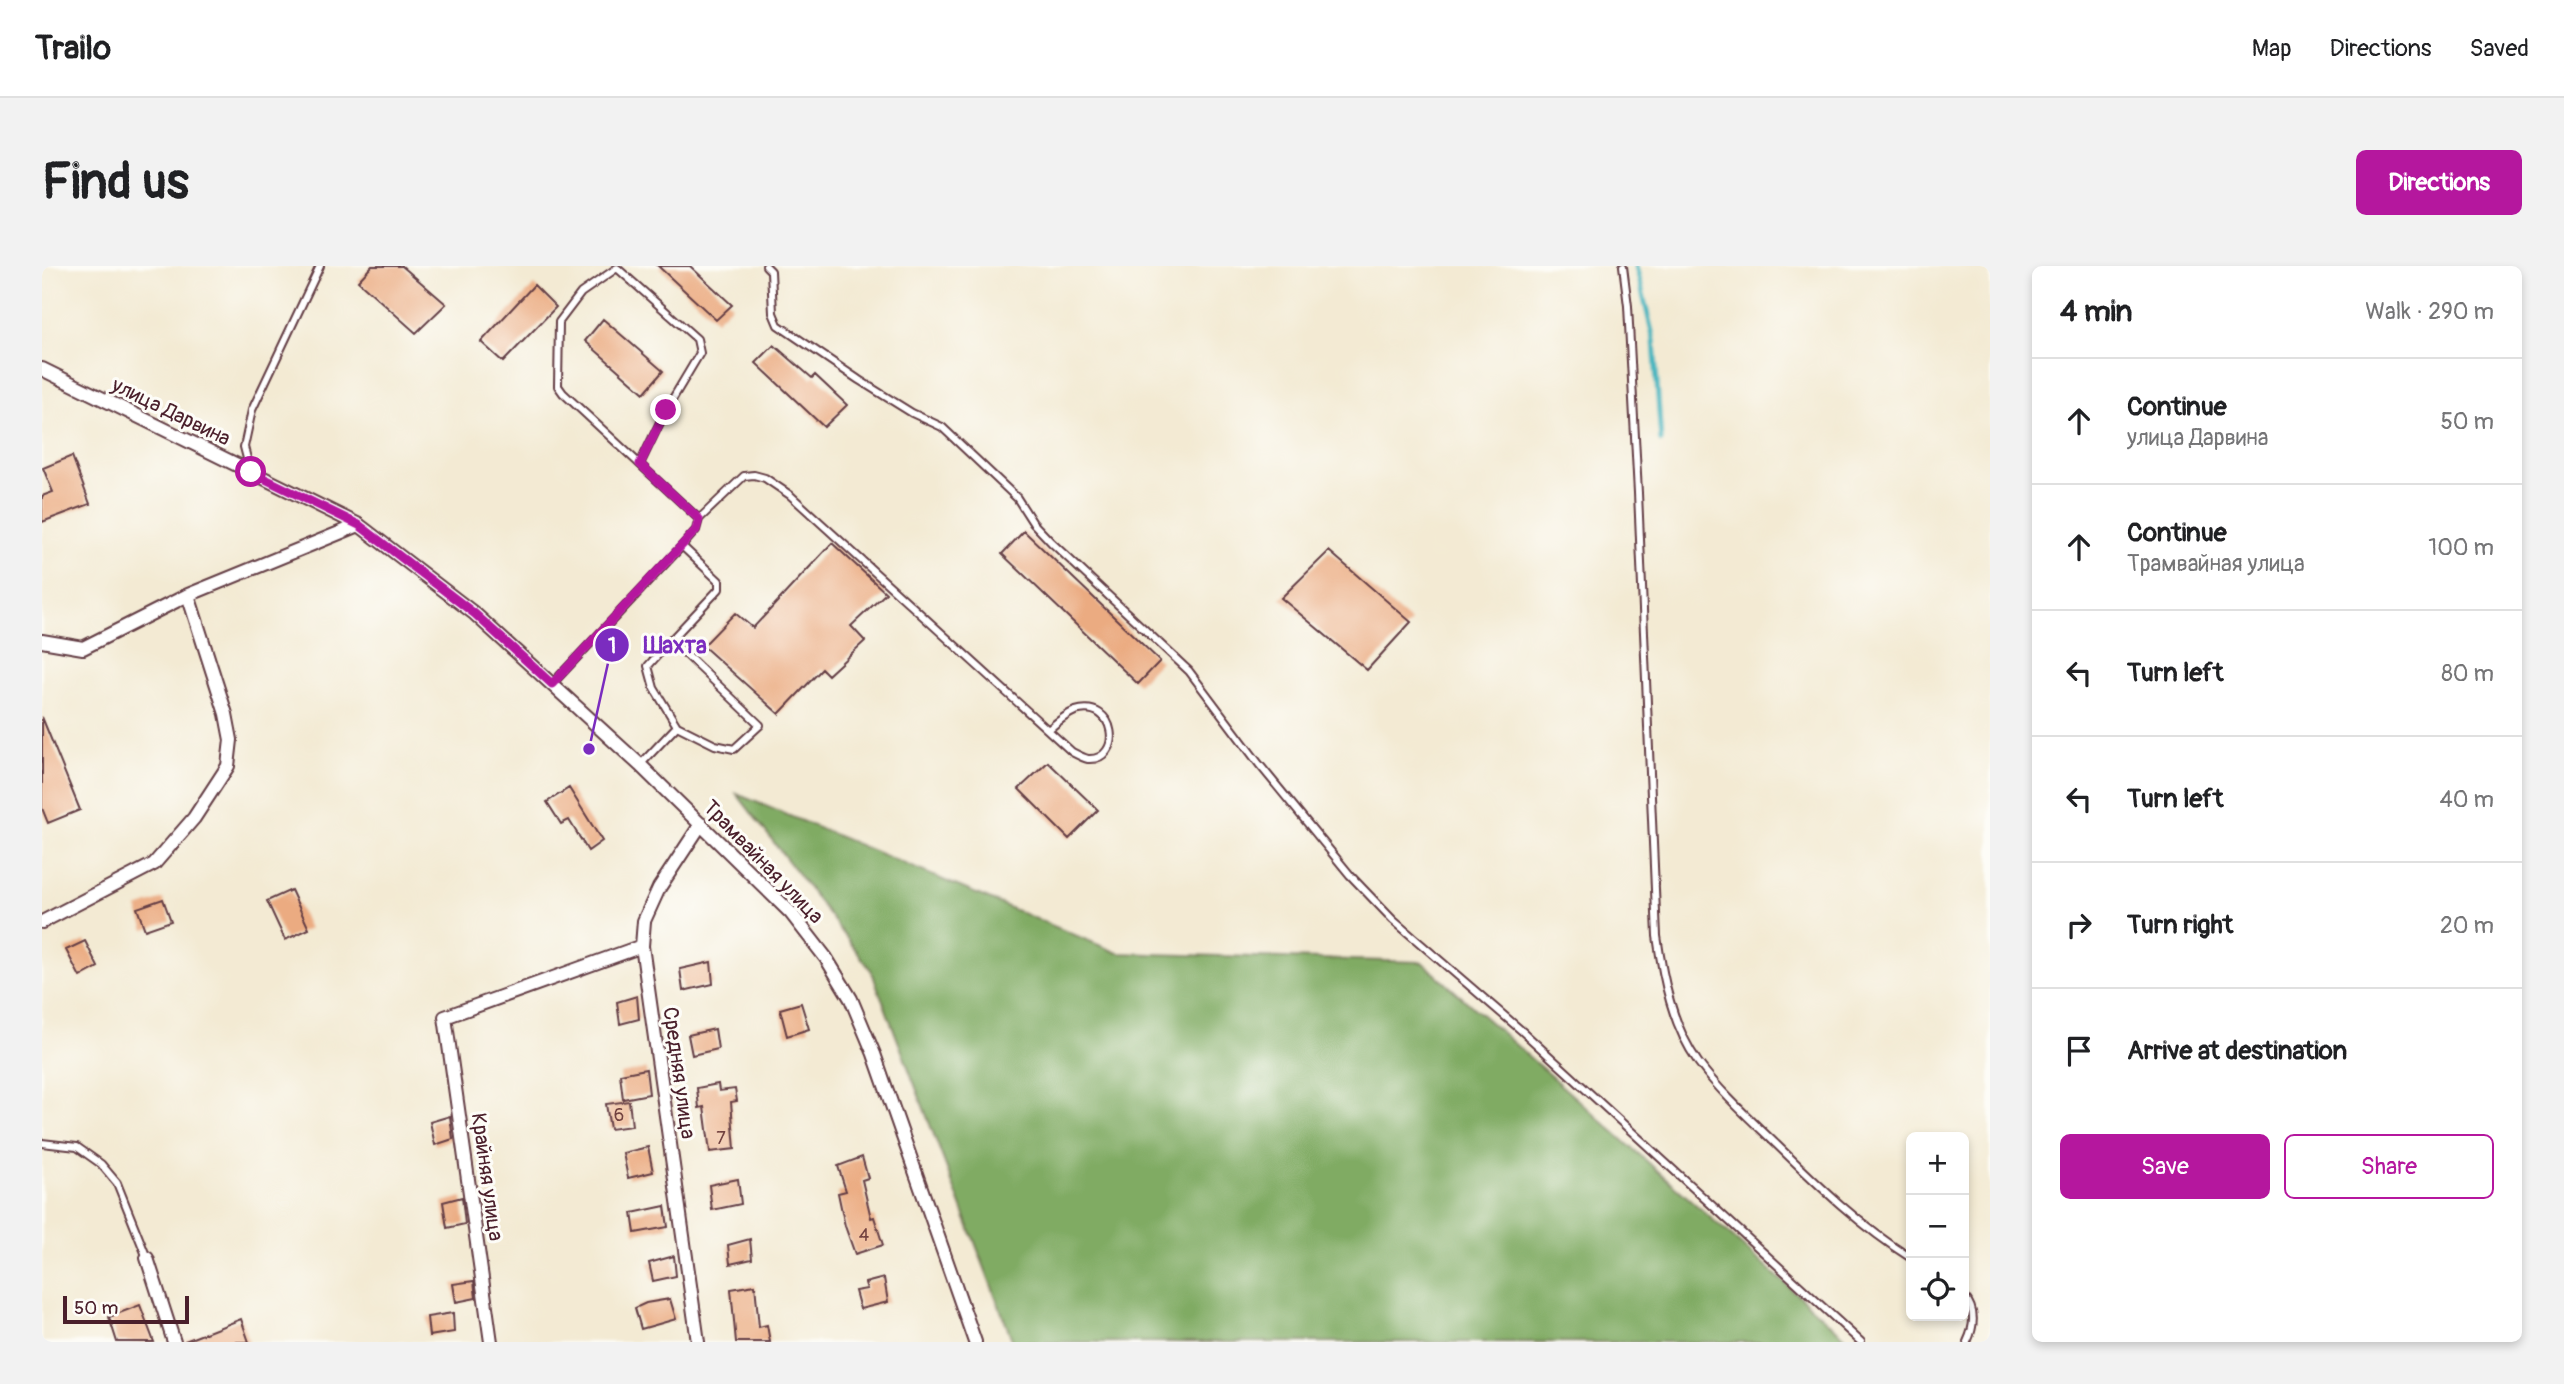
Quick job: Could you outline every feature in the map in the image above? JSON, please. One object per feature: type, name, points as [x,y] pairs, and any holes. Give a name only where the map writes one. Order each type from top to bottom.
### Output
[{"type":"street","name":"улица Дарвина","points":[[46,375],[359,525]]},
{"type":"street","points":[[42,641],[82,648],[188,595],[359,525]]},
{"type":"street","name":"Трамвайная улица","points":[[359,525],[475,614],[640,765],[791,914],[826,958],[851,999],[874,1054],[975,1342]]},
{"type":"street","points":[[42,922],[154,864],[194,818],[228,766],[231,740],[226,714],[188,595]]},
{"type":"street","name":"Средняя улица","points":[[698,1342],[642,946],[644,921],[659,888],[701,824]]},
{"type":"street","name":"Крайняя улица","points":[[491,1342],[445,1017],[642,946]]},
{"type":"street","points":[[147,1258],[174,1342]]},
{"type":"lane","points":[[251,472],[244,447],[252,410],[320,266]]},
{"type":"lane","points":[[766,266],[771,271],[773,313],[778,325],[912,413],[942,427],[980,462],[1017,498],[1033,523],[1051,542],[1189,671],[1276,785],[1350,875],[1393,920],[1522,1031],[1861,1342]]},
{"type":"lane","points":[[1623,266],[1638,493],[1657,936],[1662,974],[1669,999],[1698,1062],[1741,1111],[1827,1194],[1906,1254]]},
{"type":"lane","points":[[640,464],[666,410],[700,354],[696,339],[617,268],[581,293],[559,322],[558,386],[640,464],[699,519]]},
{"type":"lane","points":[[552,684],[682,546],[696,530],[699,519],[744,476],[754,475],[765,478],[790,495],[1072,752],[1087,758],[1099,755],[1109,747],[1112,737],[1108,722],[1098,712],[1084,709],[1072,712],[1048,730]]},
{"type":"lane","points":[[671,640],[760,725],[734,749],[715,745],[677,726],[654,688],[648,666],[671,640],[719,589],[719,581],[682,546]]},
{"type":"lane","points":[[640,765],[677,726]]},
{"type":"lane","points":[[42,1143],[77,1147],[101,1164],[117,1183],[147,1258]]},
{"type":"lane","points":[[1967,1342],[1974,1317],[1969,1302]]},
{"type":"green space","points":[[737,794],[1118,953],[1422,962],[1851,1342],[1013,1342],[871,970]]},
{"type":"building","points":[[372,266],[402,266],[446,304],[416,333],[358,281]]},
{"type":"building","points":[[658,266],[690,266],[732,305],[716,320]]},
{"type":"building","points":[[534,285],[556,307],[503,362],[481,342]]},
{"type":"building","points":[[603,319],[663,371],[644,393],[585,341]]},
{"type":"building","points":[[774,345],[812,378],[815,375],[847,405],[824,427],[756,363]]},
{"type":"building","points":[[72,456],[90,504],[42,522],[42,496],[53,492],[43,468]]},
{"type":"building","points":[[1024,531],[1160,661],[1138,684],[1002,554]]},
{"type":"building","points":[[832,543],[886,593],[851,626],[865,641],[828,675],[822,669],[779,714],[703,646],[735,613],[753,628]]},
{"type":"building","points":[[1329,551],[1411,622],[1367,670],[1281,598]]},
{"type":"building","points":[[42,717],[80,810],[48,823],[42,808]]},
{"type":"building","points":[[1048,762],[1098,810],[1069,839],[1019,789]]},
{"type":"building","points":[[569,788],[602,841],[588,851],[569,820],[561,824],[547,802]]},
{"type":"building","points":[[291,890],[309,929],[285,940],[267,901]]},
{"type":"building","points":[[163,899],[171,921],[145,930],[137,908]]},
{"type":"building","points":[[85,941],[98,967],[80,977],[66,950]]},
{"type":"building","points":[[711,962],[713,984],[683,991],[680,969]]},
{"type":"building","points":[[637,996],[639,1019],[620,1024],[617,1002]]},
{"type":"building","points":[[801,1003],[809,1029],[787,1036],[780,1009]]},
{"type":"building","points":[[715,1029],[718,1049],[692,1055],[688,1035]]},
{"type":"building","points":[[646,1069],[649,1094],[623,1099],[620,1074]]},
{"type":"building","points":[[718,1084],[719,1091],[735,1089],[737,1101],[731,1102],[735,1149],[710,1152],[704,1107],[699,1108],[697,1088]]},
{"type":"building","points":[[629,1101],[632,1126],[610,1129],[606,1104]]},
{"type":"building","points":[[450,1116],[453,1139],[435,1145],[430,1122]]},
{"type":"building","points":[[648,1147],[653,1172],[628,1178],[623,1153]]},
{"type":"building","points":[[862,1157],[868,1178],[862,1180],[871,1218],[874,1217],[883,1245],[855,1254],[845,1226],[838,1193],[846,1191],[838,1166]]},
{"type":"building","points":[[738,1179],[741,1204],[712,1210],[709,1185]]},
{"type":"building","points":[[462,1197],[465,1224],[447,1228],[443,1202]]},
{"type":"building","points":[[665,1206],[668,1227],[635,1233],[632,1213]]},
{"type":"building","points":[[750,1239],[752,1259],[730,1264],[728,1245]]},
{"type":"building","points":[[674,1256],[676,1276],[653,1281],[649,1263]]},
{"type":"building","points":[[884,1278],[888,1302],[860,1309],[855,1291],[867,1289],[865,1283]]},
{"type":"building","points":[[474,1281],[476,1298],[456,1302],[453,1284]]},
{"type":"building","points":[[755,1285],[759,1327],[767,1325],[770,1342],[736,1342],[731,1289]]},
{"type":"building","points":[[670,1299],[676,1319],[641,1329],[635,1308],[646,1303]]},
{"type":"building","points":[[140,1305],[154,1342],[117,1342],[109,1317]]},
{"type":"building","points":[[453,1313],[454,1332],[429,1336],[427,1317]]},
{"type":"building","points":[[241,1319],[249,1342],[185,1342],[185,1341]]},
{"type":"waterway","points":[[1636,266],[1654,340],[1661,441]]},
{"type":"place","name":"Шахта","points":[[589,749]]},
{"type":"route","points":[[251,472],[359,525],[475,614],[552,684],[696,530],[699,519],[640,464],[666,410]]}]
